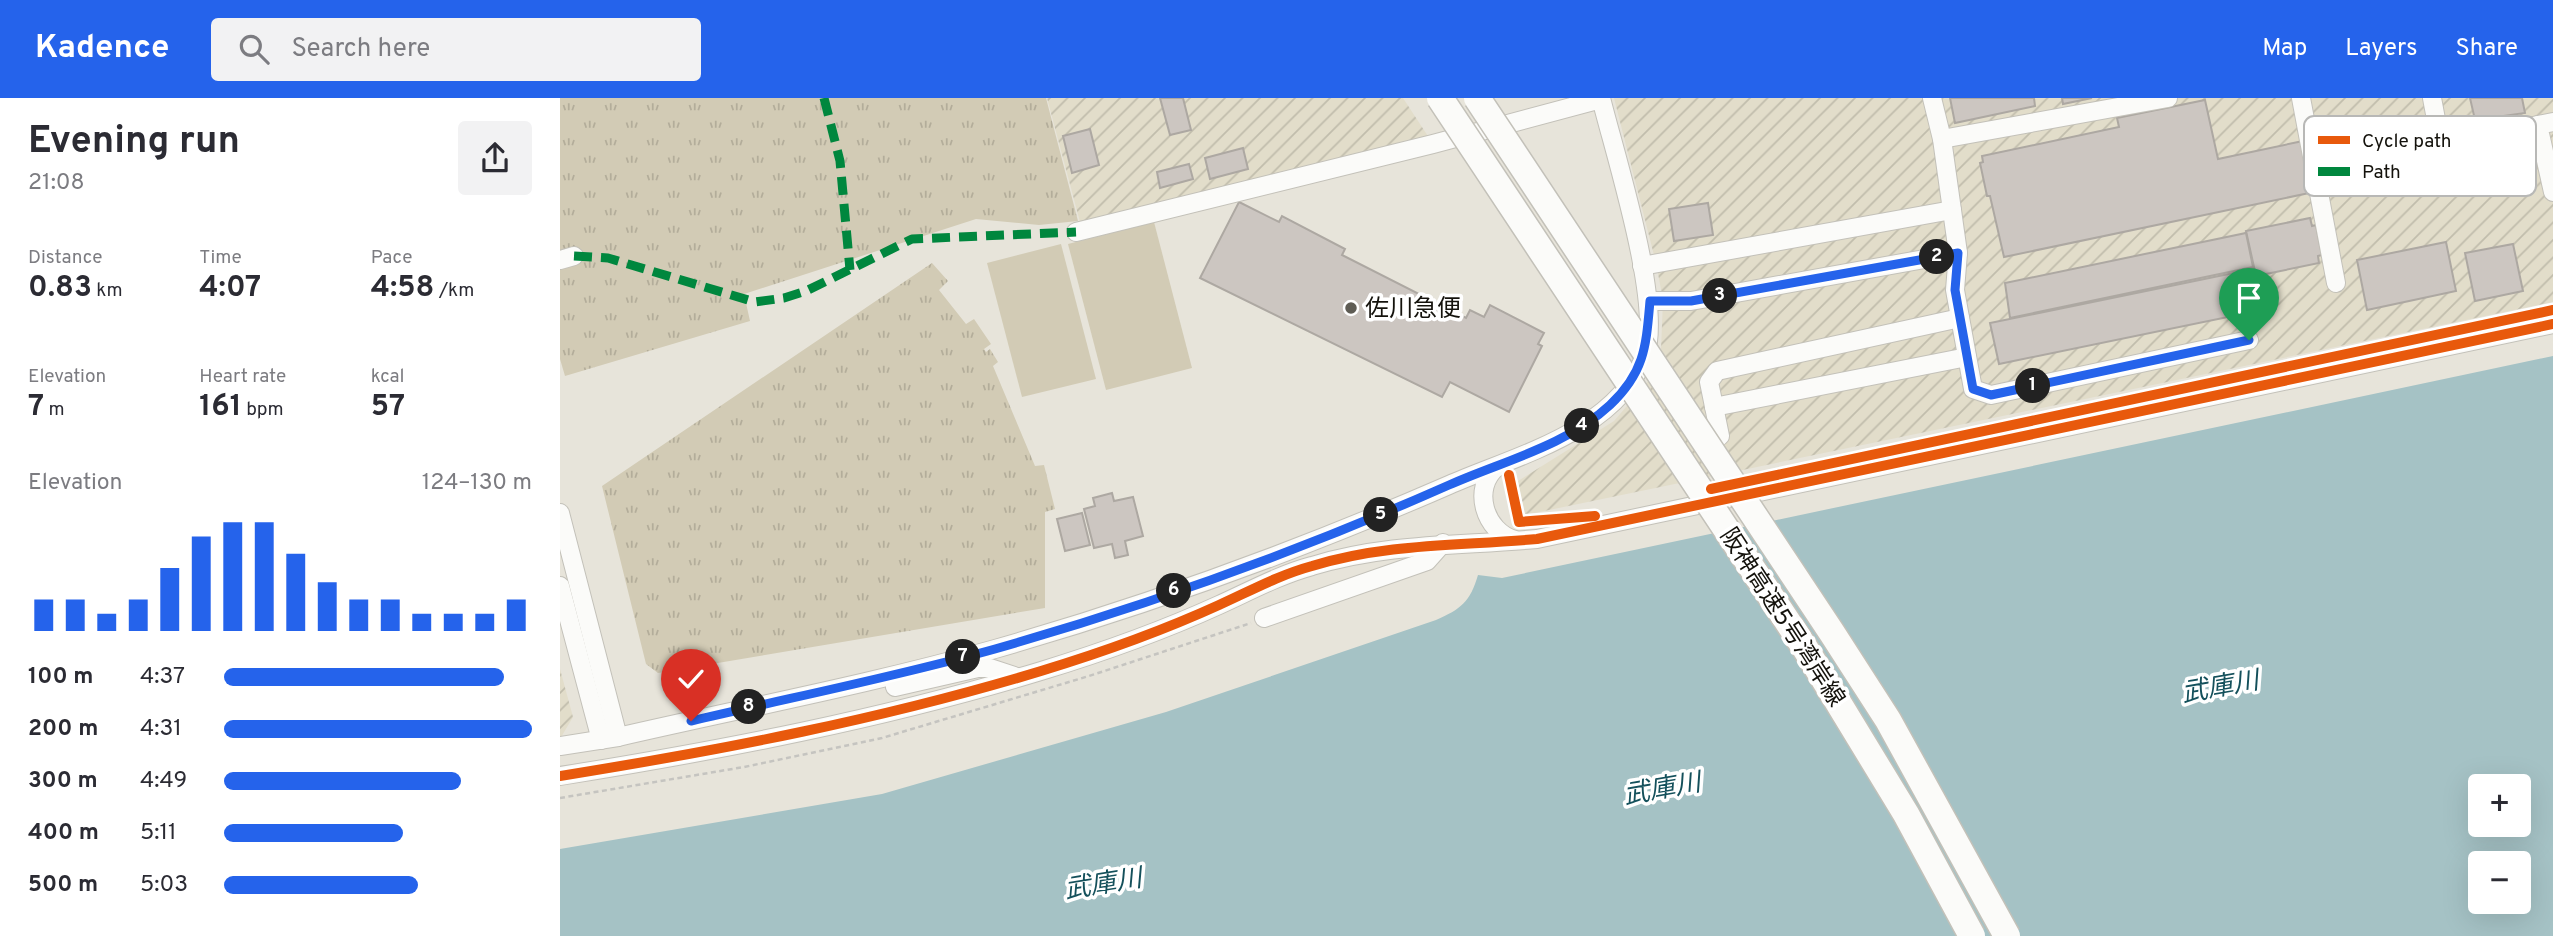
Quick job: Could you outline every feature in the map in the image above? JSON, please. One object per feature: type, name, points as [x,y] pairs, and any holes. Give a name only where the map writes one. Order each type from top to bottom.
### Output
[{"type":"highway","name":"阪神高速5号湾岸線","points":[[1440,98],[1805,648],[1868,750],[1972,936]]},
{"type":"highway","name":"阪神高速5号湾岸線","points":[[1477,98],[1853,666],[1938,808],[2007,936]]},
{"type":"street","points":[[562,746],[609,739],[818,693],[997,648],[1165,594],[1371,520],[1574,432],[1610,404],[1646,354],[1650,301],[1601,98],[1433,144],[1076,232]]},
{"type":"street","points":[[1932,98],[1942,139],[1958,253],[1955,290],[1973,389],[1991,395],[2249,340]]},
{"type":"street","points":[[1942,139],[2168,98]]},
{"type":"street","points":[[2301,98],[2305,116]]},
{"type":"street","points":[[2432,98],[2435,116]]},
{"type":"street","points":[[2546,124],[2553,192]]},
{"type":"street","points":[[2320,196],[2336,283]]},
{"type":"street","points":[[1642,266],[1952,210]]},
{"type":"street","points":[[1650,301],[1691,301],[1958,253]]},
{"type":"street","points":[[1720,436],[1709,382],[1717,371],[1960,318]]},
{"type":"street","points":[[560,776],[772,740],[887,713],[1017,677],[1121,643],[1313,565],[1375,550],[1443,543],[1517,541],[2553,324]]},
{"type":"street","points":[[1714,407],[1967,357]]},
{"type":"street","points":[[1500,465],[1484,480],[1482,492],[1490,524],[1501,536],[1517,541]]},
{"type":"street","points":[[560,513],[609,739]]},
{"type":"street","points":[[1264,618],[1427,561],[1443,543]]},
{"type":"street","points":[[560,586],[609,739]]},
{"type":"street","points":[[818,693],[838,699],[978,668],[990,668],[1017,677]]},
{"type":"shaded area","points":[[1047,98],[1403,98],[1437,150],[1084,237]]},
{"type":"shaded area","points":[[1614,98],[2553,98],[2553,302],[1525,515],[1518,481],[1614,421],[1651,378],[1661,349],[1663,300]]},
{"type":"shaded area","points":[[560,669],[573,717],[560,739]]},
{"type":"green space","points":[[560,98],[1046,98],[1078,221],[1039,225],[976,219],[744,294],[750,321],[565,376],[560,359]]},
{"type":"green space","points":[[1154,222],[1192,368],[1106,390],[1068,244]]},
{"type":"green space","points":[[1061,244],[1096,379],[1022,397],[987,263]]},
{"type":"green space","points":[[932,263],[948,281],[939,290],[966,324],[974,319],[991,344],[984,349],[986,352],[990,349],[998,362],[993,366],[1035,466],[1044,465],[1055,509],[1045,512],[1045,608],[658,673],[646,664],[602,486]]},
{"type":"water","name":"武庫川","points":[[2553,356],[2553,936],[560,936],[560,849],[882,794],[1166,712],[1436,620],[1452,612],[1468,598],[1478,575],[1502,578]]},
{"type":"building","points":[[1160,98],[1183,98],[1191,130],[1170,135]]},
{"type":"building","points":[[1950,98],[2034,98],[2035,106],[1955,123]]},
{"type":"building","points":[[2062,98],[2092,98],[2063,104]]},
{"type":"building","points":[[2470,98],[2522,98],[2525,113],[2474,116]]},
{"type":"building","points":[[2205,100],[2218,159],[2303,141],[2304,194],[2004,257],[1990,196],[1987,196],[1980,163],[1983,162],[1982,156],[2119,127],[2117,118]]},
{"type":"building","points":[[1090,129],[1099,165],[1072,173],[1063,136]]},
{"type":"building","points":[[1243,148],[1248,169],[1210,179],[1205,158]]},
{"type":"building","points":[[1189,164],[1193,179],[1160,188],[1157,172]]},
{"type":"building","name":"佐川急便","points":[[1239,202],[1279,222],[1282,216],[1345,249],[1342,255],[1466,318],[1470,310],[1484,317],[1490,305],[1544,333],[1538,344],[1542,346],[1509,412],[1450,382],[1442,397],[1200,278]]},
{"type":"building","points":[[1708,203],[1713,235],[1674,241],[1669,209]]},
{"type":"building","points":[[2310,218],[2312,226],[2316,225],[2322,255],[2318,256],[2319,263],[2256,276],[2246,231]]},
{"type":"building","points":[[2246,233],[2253,267],[2010,318],[2005,283]]},
{"type":"building","points":[[2446,242],[2456,291],[2367,310],[2357,260]]},
{"type":"building","points":[[2513,244],[2523,291],[2475,301],[2465,253]]},
{"type":"building","points":[[2253,269],[2262,310],[1999,364],[1990,323]]},
{"type":"building","points":[[1112,493],[1114,501],[1133,497],[1143,536],[1125,541],[1128,555],[1115,558],[1112,544],[1094,548],[1084,509],[1095,506],[1093,498]]},
{"type":"building","points":[[1082,513],[1090,545],[1065,551],[1057,519]]},
{"type":"marked path","points":[[824,98],[840,161],[850,270]]},
{"type":"marked path","points":[[574,256],[608,258],[755,302],[784,298],[806,291],[912,239],[1076,232]]},
{"type":"cycle path","points":[[1711,489],[2553,310]]},
{"type":"cycle path","points":[[560,776],[802,732],[982,688],[1131,641],[1288,574],[1340,559],[1424,546],[1537,539],[2553,324]]},
{"type":"cycle path","points":[[1509,475],[1519,522],[1595,516]]},
{"type":"place","name":"佐川急便","points":[[1351,308]]},
{"type":"route","points":[[691,721],[867,682],[997,648],[1288,551],[1371,520],[1452,483],[1500,465],[1574,432],[1610,404],[1628,383],[1646,354],[1650,301],[1691,301],[1958,253],[1955,290],[1973,389],[1991,395],[2249,340]]}]
